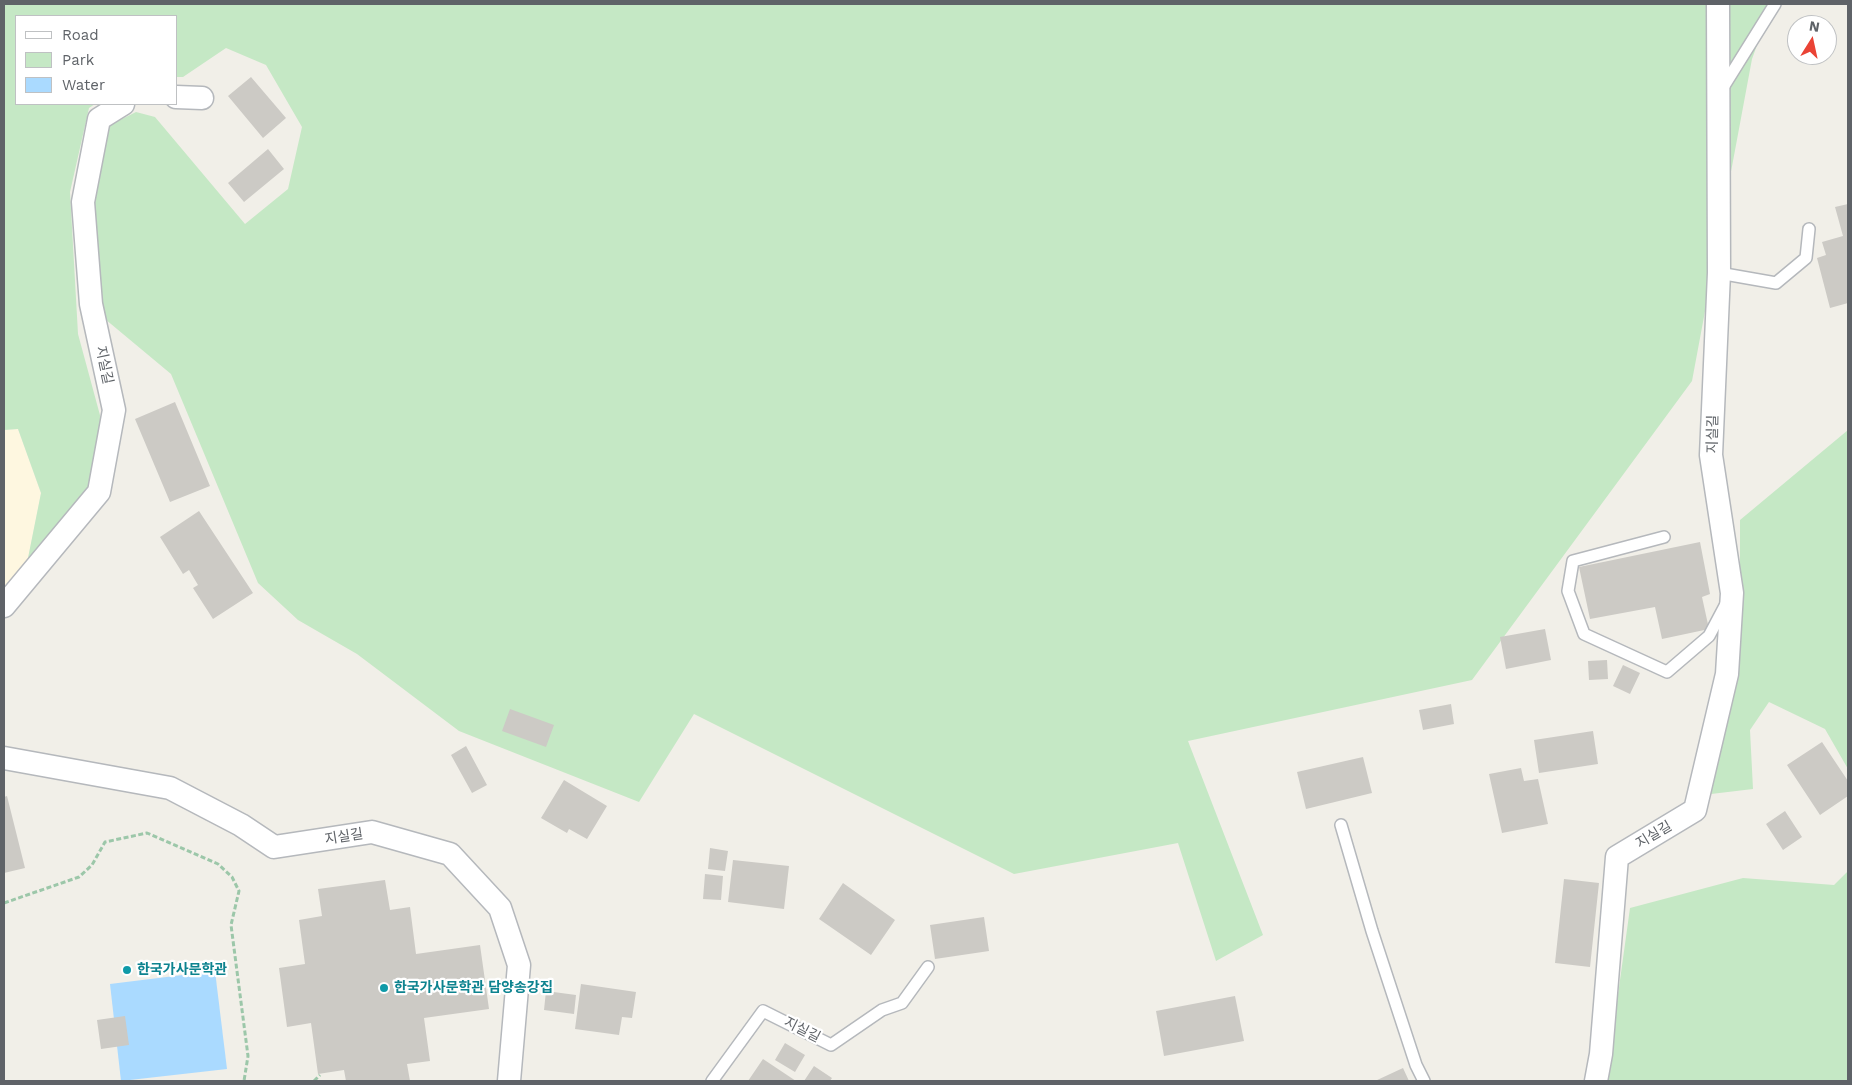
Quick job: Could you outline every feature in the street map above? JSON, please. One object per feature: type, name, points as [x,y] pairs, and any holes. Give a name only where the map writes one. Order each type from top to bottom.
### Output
[{"type":"street","name":"지실길","points":[[1596,1081],[1617,857],[1695,810],[1727,674],[1732,594],[1711,455],[1719,273],[1718,4]]},
{"type":"street","points":[[178,97],[202,98]]},
{"type":"street","name":"지실길","points":[[4,606],[99,492],[114,410],[91,304],[83,202],[99,119],[121,105]]},
{"type":"street","name":"지실길","points":[[4,758],[170,788],[241,825],[274,847],[372,832],[450,854],[500,908],[519,964],[509,1081]]},
{"type":"lane","points":[[1719,95],[1775,4]]},
{"type":"lane","points":[[1719,273],[1776,283],[1806,258],[1809,229]]},
{"type":"lane","points":[[1664,537],[1573,561],[1568,591],[1584,634],[1667,672],[1709,636],[1732,594]]},
{"type":"lane","points":[[1342,825],[1372,931],[1416,1065],[1424,1081]]},
{"type":"lane","name":"지실길","points":[[712,1081],[764,1010],[831,1045],[882,1010],[902,1003],[928,967]]},
{"type":"path","points":[[4,903],[79,878],[92,864],[105,842],[147,833],[218,864],[232,877],[239,891],[231,925],[248,1056],[244,1081]]},
{"type":"path","points":[[314,1081],[320,1075]]},
{"type":"shaded area","points":[[18,429],[41,493],[27,563],[4,592],[4,430]]},
{"type":"green space","points":[[4,4],[1772,4],[1752,59],[1692,381],[1472,680],[1188,741],[1263,935],[1216,961],[1178,843],[1014,874],[694,714],[639,802],[459,731],[357,654],[298,620],[258,583],[171,374],[99,314],[92,203],[108,126],[136,112],[155,117],[245,224],[288,189],[302,127],[266,65],[226,48],[183,77],[178,77],[178,15],[15,15],[15,105],[94,105],[89,108],[70,192],[78,334],[104,430],[92,489],[27,563],[41,493],[18,429],[4,430]]},
{"type":"green space","points":[[1848,430],[1848,769],[1825,729],[1769,702],[1750,730],[1753,789],[1711,794],[1734,680],[1740,596],[1740,520]]},
{"type":"green space","points":[[1848,871],[1848,1081],[1606,1081],[1630,908],[1743,878],[1834,885]]},
{"type":"water","points":[[215,971],[227,1069],[121,1081],[110,984]]},
{"type":"building","points":[[251,77],[286,118],[263,138],[228,96]]},
{"type":"building","points":[[268,149],[284,169],[244,202],[228,183]]},
{"type":"building","points":[[1848,204],[1848,303],[1830,308],[1817,258],[1826,255],[1822,242],[1843,236],[1835,207]]},
{"type":"building","points":[[175,402],[210,486],[170,502],[135,419]]},
{"type":"building","points":[[199,511],[253,593],[213,619],[193,588],[198,585],[189,570],[183,574],[160,537]]},
{"type":"building","points":[[1700,542],[1710,594],[1702,597],[1709,629],[1662,639],[1655,607],[1590,619],[1579,567]]},
{"type":"building","points":[[1545,629],[1551,660],[1506,669],[1500,637]]},
{"type":"building","points":[[1607,660],[1608,679],[1589,680],[1588,661]]},
{"type":"building","points":[[1623,665],[1640,673],[1630,694],[1613,686]]},
{"type":"building","points":[[1451,704],[1454,724],[1423,730],[1419,710]]},
{"type":"building","points":[[510,709],[554,725],[546,747],[502,731]]},
{"type":"building","points":[[1593,731],[1598,764],[1539,773],[1534,740]]},
{"type":"building","points":[[1822,742],[1848,781],[1848,796],[1820,815],[1787,765]]},
{"type":"building","points":[[466,746],[487,785],[472,793],[451,755]]},
{"type":"building","points":[[1363,757],[1372,793],[1306,809],[1297,772]]},
{"type":"building","points":[[1521,768],[1524,781],[1538,779],[1548,824],[1502,833],[1489,774]]},
{"type":"building","points":[[564,780],[607,806],[587,839],[569,829],[567,833],[541,818]]},
{"type":"building","points":[[7,796],[25,868],[4,873],[4,797]]},
{"type":"building","points":[[1785,811],[1802,837],[1783,850],[1766,824]]},
{"type":"building","points":[[710,848],[728,851],[725,871],[708,869]]},
{"type":"building","points":[[733,860],[789,866],[784,909],[728,902]]},
{"type":"building","points":[[705,874],[723,876],[721,900],[703,899]]},
{"type":"building","points":[[1564,879],[1599,883],[1590,967],[1555,963]]},
{"type":"building","name":"한국가사문학관 담양송강집","points":[[385,880],[390,910],[410,907],[416,954],[480,945],[489,1009],[424,1018],[430,1061],[407,1064],[410,1081],[346,1081],[344,1070],[318,1074],[311,1023],[287,1027],[279,968],[305,964],[299,920],[322,916],[318,889]]},
{"type":"building","points":[[843,883],[895,920],[871,955],[819,919]]},
{"type":"building","points":[[984,917],[989,951],[935,959],[930,925]]},
{"type":"building","points":[[581,984],[636,992],[632,1018],[622,1017],[619,1035],[575,1029]]},
{"type":"building","points":[[546,991],[576,995],[574,1014],[544,1010]]},
{"type":"building","points":[[1235,996],[1244,1041],[1164,1056],[1156,1011]]},
{"type":"building","points":[[125,1016],[129,1045],[101,1049],[97,1020]]},
{"type":"building","points":[[785,1043],[805,1055],[795,1072],[775,1060]]},
{"type":"building","points":[[763,1059],[796,1081],[748,1081]]},
{"type":"building","points":[[814,1066],[832,1078],[830,1081],[804,1081]]},
{"type":"building","points":[[1403,1068],[1409,1081],[1375,1081]]},
{"type":"place","name":"한국가사문학관","points":[[127,970]]},
{"type":"place","name":"한국가사문학관 담양송강집","points":[[384,988]]}]
